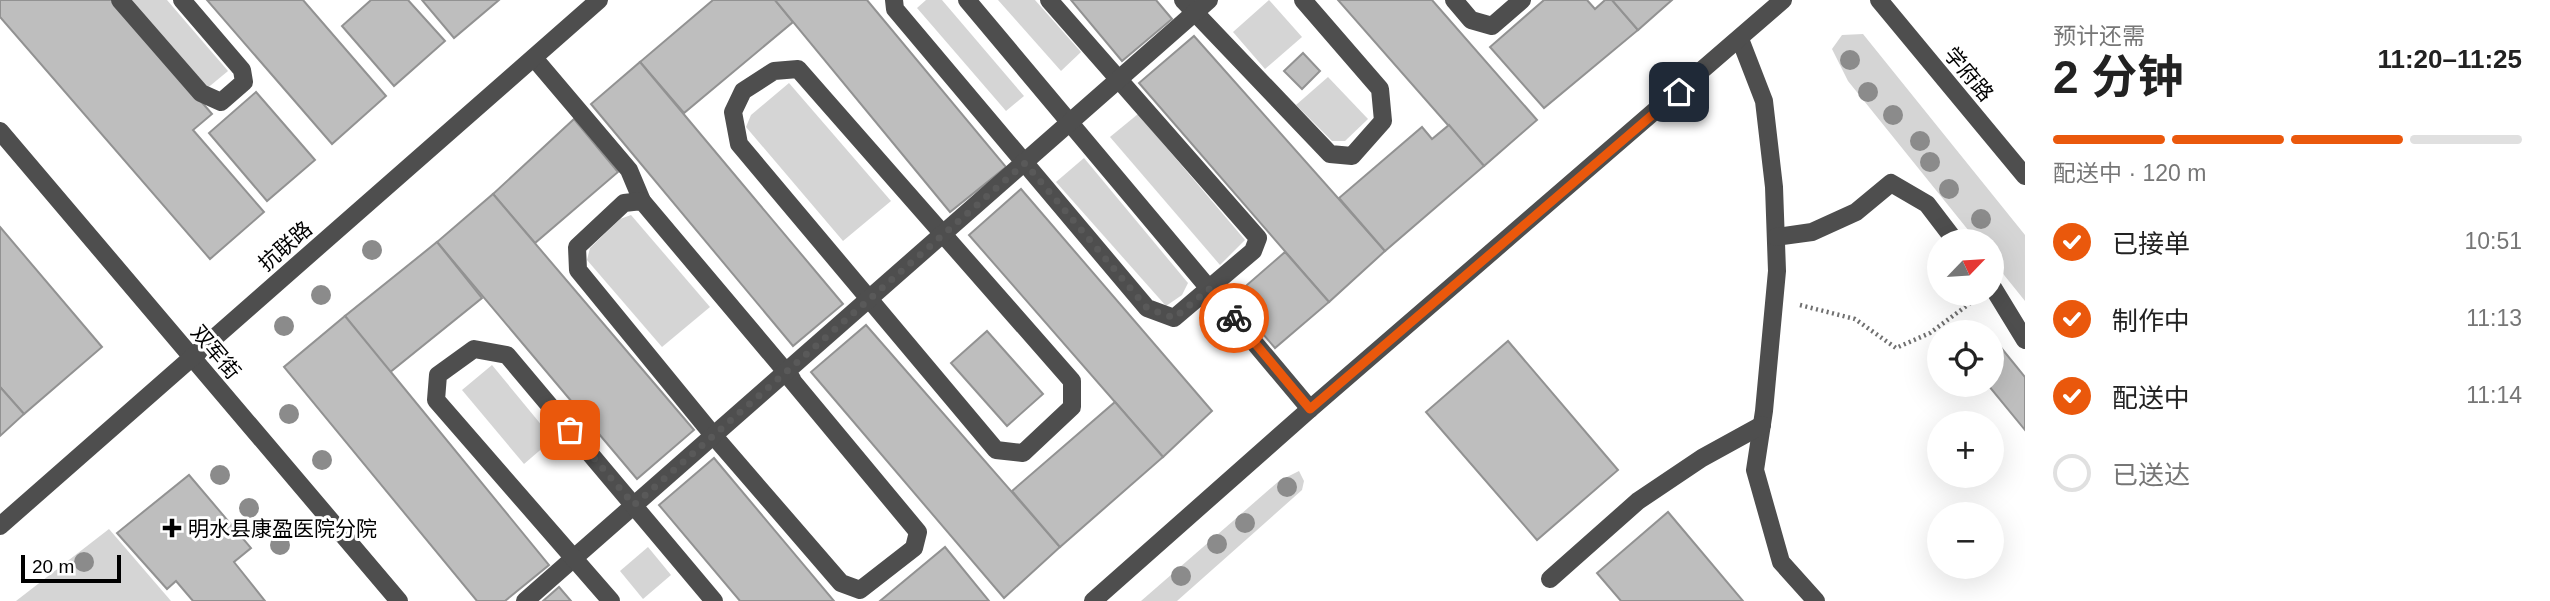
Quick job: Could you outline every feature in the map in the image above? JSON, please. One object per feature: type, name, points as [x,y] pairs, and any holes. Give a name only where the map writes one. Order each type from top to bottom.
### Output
[{"type":"street","points":[[120,0],[201,93],[220,102],[244,82],[242,70],[182,0]]},
{"type":"street","name":"抗联路","points":[[0,526],[599,0]]},
{"type":"street","points":[[894,0],[895,9],[1147,308],[1174,318],[1253,251],[1258,238],[1049,0]]},
{"type":"street","points":[[967,0],[1310,409]]},
{"type":"street","points":[[524,601],[1070,123],[1118,80],[1188,7],[1209,0]]},
{"type":"street","points":[[1188,7],[1330,155],[1352,156],[1383,121],[1380,89],[1303,0]]},
{"type":"street","points":[[1454,0],[1471,20],[1492,26],[1521,0]]},
{"type":"street","points":[[1093,601],[1310,409],[1783,0]]},
{"type":"street","name":"学府路","points":[[1879,0],[2025,176]]},
{"type":"street","points":[[1741,39],[1764,101],[1774,187],[1776,237],[1777,271],[1755,470],[1781,562],[1816,601]]},
{"type":"street","points":[[534,58],[629,170],[642,201],[918,532],[914,548],[860,590],[841,583],[713,435],[578,270],[577,247],[624,203],[642,201]]},
{"type":"street","points":[[798,69],[943,234],[1072,381],[1072,407],[1023,453],[996,450],[739,144],[733,112],[743,91],[774,71],[798,69]]},
{"type":"street","name":"双军街","points":[[0,131],[399,601]]},
{"type":"street","points":[[1776,237],[1812,232],[1856,212],[1891,183],[1927,204],[1946,229]]},
{"type":"street","points":[[2004,306],[2025,340]]},
{"type":"street","points":[[611,601],[436,400],[438,375],[474,349],[507,355],[714,601]]},
{"type":"street","points":[[1550,579],[1638,501],[1702,458],[1762,425]]},
{"type":"path","points":[[1774,299],[1856,318],[1896,348],[1930,333],[1966,306]]},
{"type":"shaded area","points":[[129,0],[167,0],[228,71],[205,90]]},
{"type":"shaded area","points":[[926,0],[942,0],[1024,96],[1006,111],[917,8]]},
{"type":"shaded area","points":[[998,0],[1035,0],[1081,52],[1061,71]]},
{"type":"shaded area","points":[[1269,0],[1302,37],[1265,69],[1233,32]]},
{"type":"shaded area","points":[[1863,34],[2025,235],[2025,301],[2004,275],[2004,229],[1967,229],[1848,81],[1832,49],[1842,35]]},
{"type":"shaded area","points":[[1328,77],[1368,119],[1345,141],[1332,141],[1296,105]]},
{"type":"shaded area","points":[[789,83],[891,201],[843,241],[746,127],[751,115]]},
{"type":"shaded area","points":[[1138,114],[1245,240],[1220,265],[1110,137]]},
{"type":"shaded area","points":[[1084,158],[1188,283],[1182,295],[1166,306],[1056,182]]},
{"type":"shaded area","points":[[631,215],[710,307],[662,347],[587,260],[590,248],[620,219]]},
{"type":"shaded area","points":[[492,365],[553,439],[524,464],[462,390]]},
{"type":"shaded area","points":[[1299,471],[1304,481],[1302,490],[1177,601],[1141,601],[1279,481]]},
{"type":"shaded area","points":[[109,529],[171,601],[16,601]]},
{"type":"shaded area","points":[[648,547],[671,575],[643,599],[620,571]]},
{"type":"building","points":[[0,0],[113,0],[212,114],[193,130],[264,212],[210,259],[0,17]]},
{"type":"building","points":[[207,0],[303,0],[386,96],[332,144]]},
{"type":"building","points":[[371,0],[408,0],[445,41],[394,86],[342,26]]},
{"type":"building","points":[[422,0],[499,0],[454,38]]},
{"type":"building","points":[[713,0],[775,0],[793,22],[684,113],[640,62]]},
{"type":"building","points":[[775,0],[867,0],[1006,167],[950,212]]},
{"type":"building","points":[[1071,0],[1156,0],[1172,19],[1122,61]]},
{"type":"building","points":[[1338,0],[1432,0],[1537,120],[1484,166]]},
{"type":"building","points":[[1544,0],[1587,0],[1595,9],[1605,0],[1612,0],[1638,30],[1544,108],[1490,47]]},
{"type":"building","points":[[1612,0],[1672,0],[1638,30]]},
{"type":"building","points":[[1194,36],[1385,251],[1329,302],[1139,83]]},
{"type":"building","points":[[1303,53],[1320,71],[1302,89],[1284,71]]},
{"type":"building","points":[[640,62],[843,304],[793,346],[591,104]]},
{"type":"building","points":[[256,92],[315,160],[267,201],[209,133]]},
{"type":"building","points":[[574,119],[618,172],[535,243],[493,194]]},
{"type":"building","points":[[1449,125],[1484,166],[1385,251],[1339,198],[1422,127],[1432,139]]},
{"type":"building","points":[[1021,189],[1212,411],[1163,457],[969,235]]},
{"type":"building","points":[[493,194],[694,430],[637,479],[437,242]]},
{"type":"building","points":[[0,227],[102,347],[24,414],[0,387]]},
{"type":"building","points":[[437,242],[482,298],[389,373],[345,316]]},
{"type":"building","points":[[1285,252],[1329,302],[1275,348],[1232,298]]},
{"type":"building","points":[[345,316],[549,565],[505,601],[477,601],[284,367]]},
{"type":"building","points":[[866,325],[1060,547],[1004,598],[811,372]]},
{"type":"building","points":[[987,331],[1043,394],[1007,426],[951,363]]},
{"type":"building","points":[[1508,341],[1618,470],[1537,540],[1426,412]]},
{"type":"building","points":[[2004,351],[2025,377],[2025,430],[1998,397],[2004,397]]},
{"type":"building","points":[[0,387],[24,414],[0,436]]},
{"type":"building","points":[[1115,402],[1163,457],[1060,547],[1012,491]]},
{"type":"building","points":[[714,458],[834,601],[740,601],[659,505]]},
{"type":"building","points":[[189,475],[251,548],[234,562],[265,601],[193,601],[176,581],[167,589],[117,533]]},
{"type":"building","points":[[1668,512],[1743,601],[1621,601],[1597,573]]},
{"type":"building","points":[[945,547],[989,601],[880,601]]},
{"type":"building","points":[[559,587],[571,601],[543,601]]},
{"type":"way so far","points":[[570,430],[634,505],[1025,163],[1147,308],[1174,318],[1209,289],[1234,318]]},
{"type":"place","name":"明水县康盈医院分院","points":[[172,528]]},
{"type":"route","points":[[1234,318],[1310,409],[1679,92]]}]
